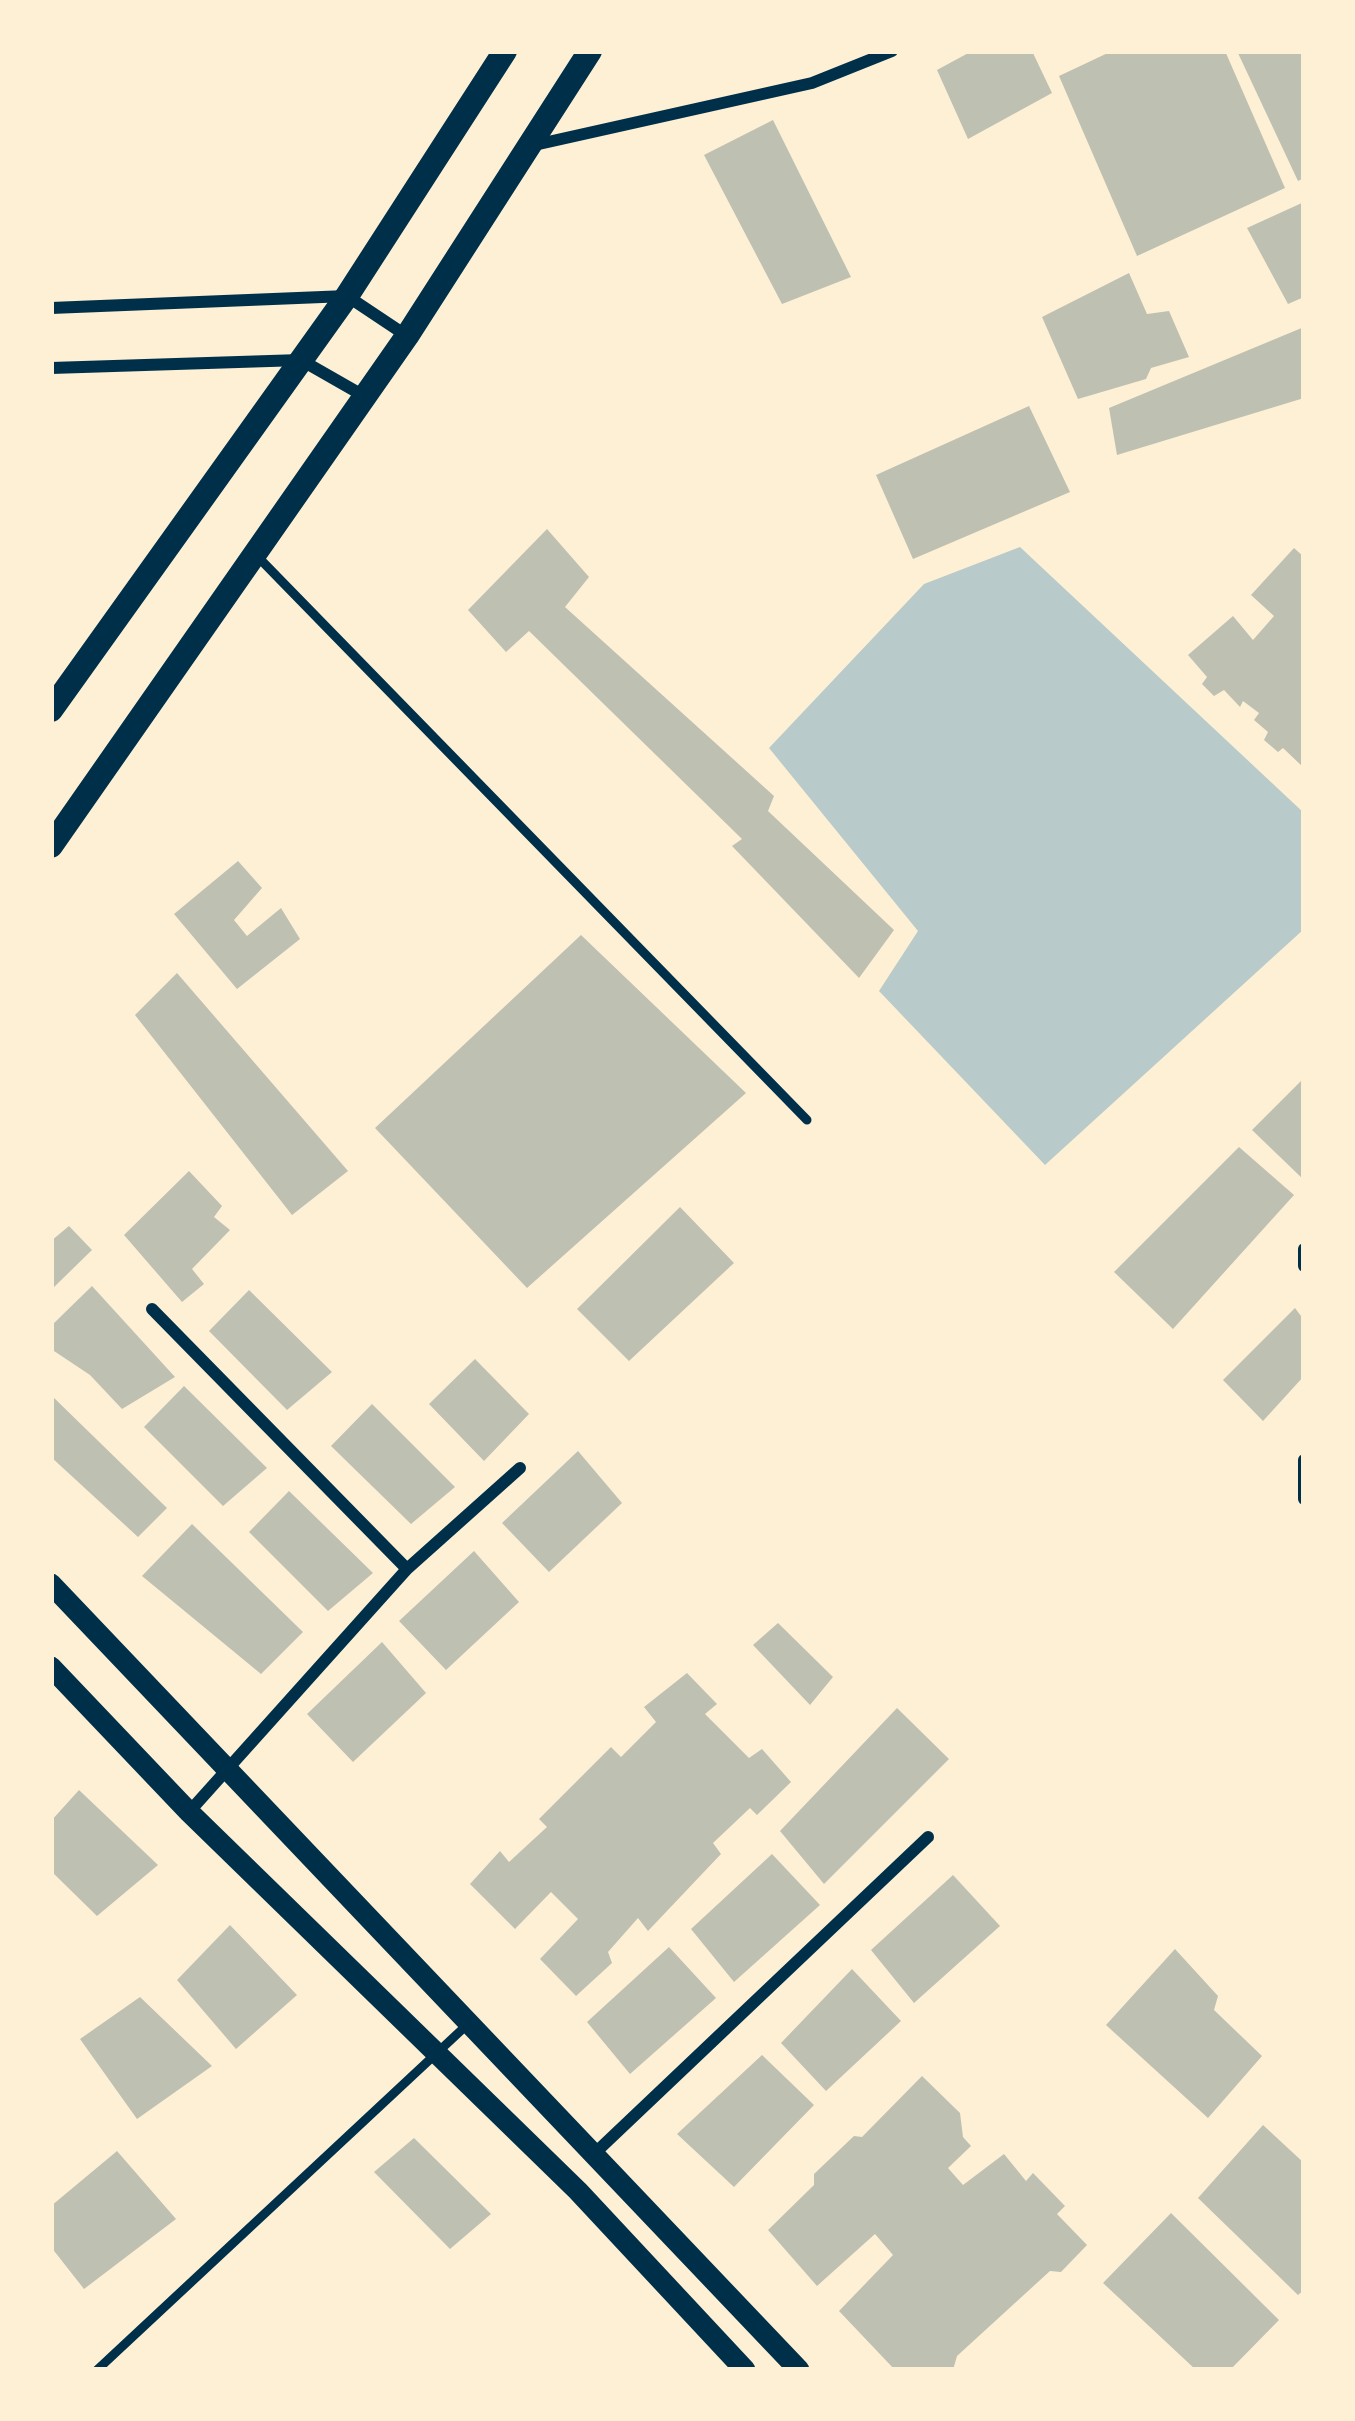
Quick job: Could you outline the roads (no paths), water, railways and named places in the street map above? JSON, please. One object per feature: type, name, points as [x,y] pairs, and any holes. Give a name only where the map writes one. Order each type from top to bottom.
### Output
[{"type":"main road","points":[[51,710],[346,296],[505,51]]},
{"type":"main road","points":[[51,846],[407,336],[590,51]]},
{"type":"street","points":[[529,147],[812,83],[892,51]]},
{"type":"street","points":[[51,308],[346,296],[407,336]]},
{"type":"street","points":[[51,368],[301,360],[365,397]]},
{"type":"street","points":[[1304,1249],[1304,1266]]},
{"type":"street","points":[[152,1309],[407,1569]]},
{"type":"street","points":[[1304,1460],[1304,1499]]},
{"type":"street","points":[[189,1813],[407,1569],[520,1468]]},
{"type":"street","points":[[51,1585],[800,2370]]},
{"type":"street","points":[[51,1666],[189,1813],[578,2191],[746,2370]]},
{"type":"street","points":[[594,2154],[928,1837]]},
{"type":"lane","points":[[255,554],[807,1120]]},
{"type":"lane","points":[[97,2370],[470,2023]]}]
